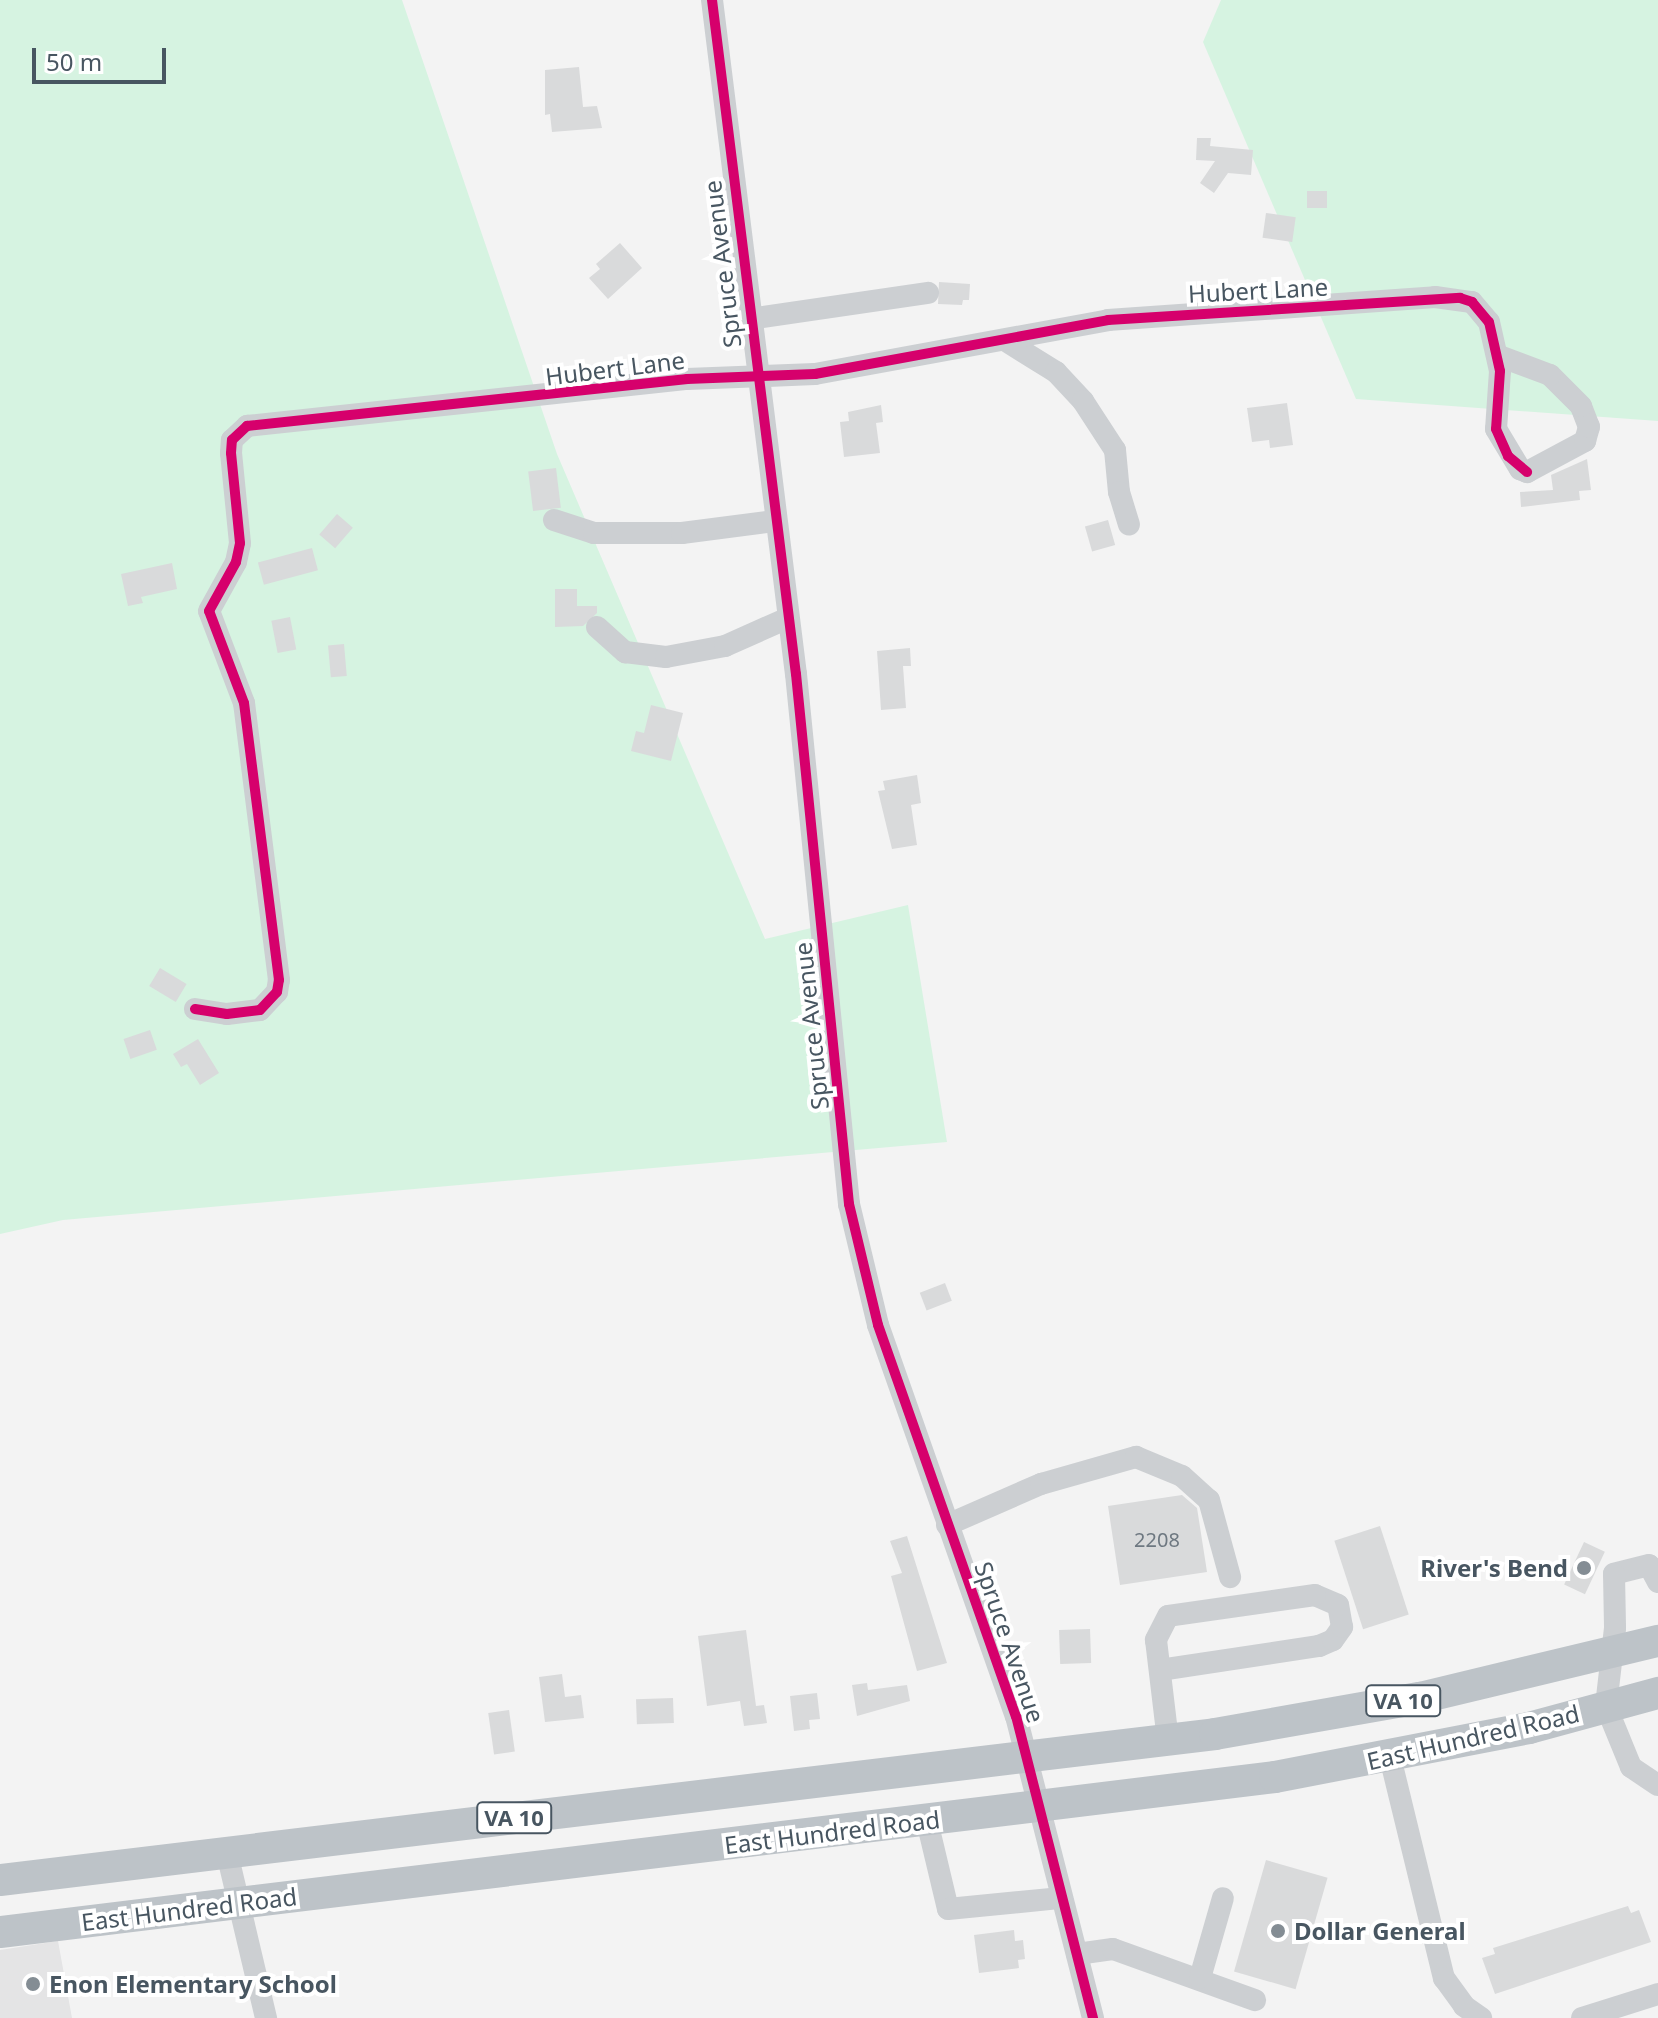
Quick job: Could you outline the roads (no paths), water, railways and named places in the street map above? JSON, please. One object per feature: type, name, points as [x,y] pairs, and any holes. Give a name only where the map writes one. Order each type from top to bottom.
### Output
[{"type":"highway","name":"East Hundred Road","points":[[0,1880],[1168,1740],[1420,1698],[1610,1655],[1658,1641]]},
{"type":"highway","name":"East Hundred Road","points":[[0,1932],[927,1821],[1390,1757],[1658,1693]]},
{"type":"street","name":"Spruce Avenue","points":[[712,0],[788,618],[849,1204],[878,1325],[1027,1756],[1037,1807],[1093,2018]]},
{"type":"street","points":[[749,319],[812,306],[928,293]]},
{"type":"street","name":"Hubert Lane","points":[[195,1009],[227,1014],[260,1010],[277,992],[279,980],[244,703],[209,611],[236,562],[240,543],[231,453],[238,431],[247,426],[687,379],[815,374],[1108,320],[1447,298],[1472,302],[1482,311],[1499,356],[1496,429],[1508,456],[1527,472],[1568,454],[1585,441],[1589,427],[1581,406],[1550,375],[1499,356]]},
{"type":"street","points":[[1006,341],[1056,372],[1083,401],[1115,450],[1119,492],[1129,524]]},
{"type":"street","points":[[554,520],[594,533],[682,533],[775,521]]},
{"type":"street","points":[[597,627],[625,652],[666,657],[725,646],[788,618]]},
{"type":"street","points":[[947,1525],[1041,1484],[1136,1457],[1182,1476],[1209,1500],[1230,1577]]},
{"type":"street","points":[[1658,1582],[1649,1565],[1614,1574],[1606,1706],[1631,1767],[1658,1785]]},
{"type":"street","points":[[1160,1670],[1319,1646],[1333,1640],[1342,1627],[1338,1605],[1315,1595],[1168,1616],[1156,1640],[1168,1740]]},
{"type":"street","points":[[1390,1757],[1444,1978],[1464,2006],[1481,2018]]},
{"type":"street","points":[[927,1821],[948,1909],[1061,1898]]},
{"type":"street","points":[[227,1853],[235,1904],[266,2018]]},
{"type":"street","points":[[1200,1978],[1223,1898]]},
{"type":"street","points":[[1077,1954],[1113,1949],[1255,2000]]},
{"type":"street","points":[[1582,2018],[1658,1994]]},
{"type":"place","name":"River's Bend","points":[[1584,1568]]},
{"type":"place","name":"Dollar General","points":[[1278,1931]]},
{"type":"place","name":"Enon Elementary School","points":[[33,1984]]}]
